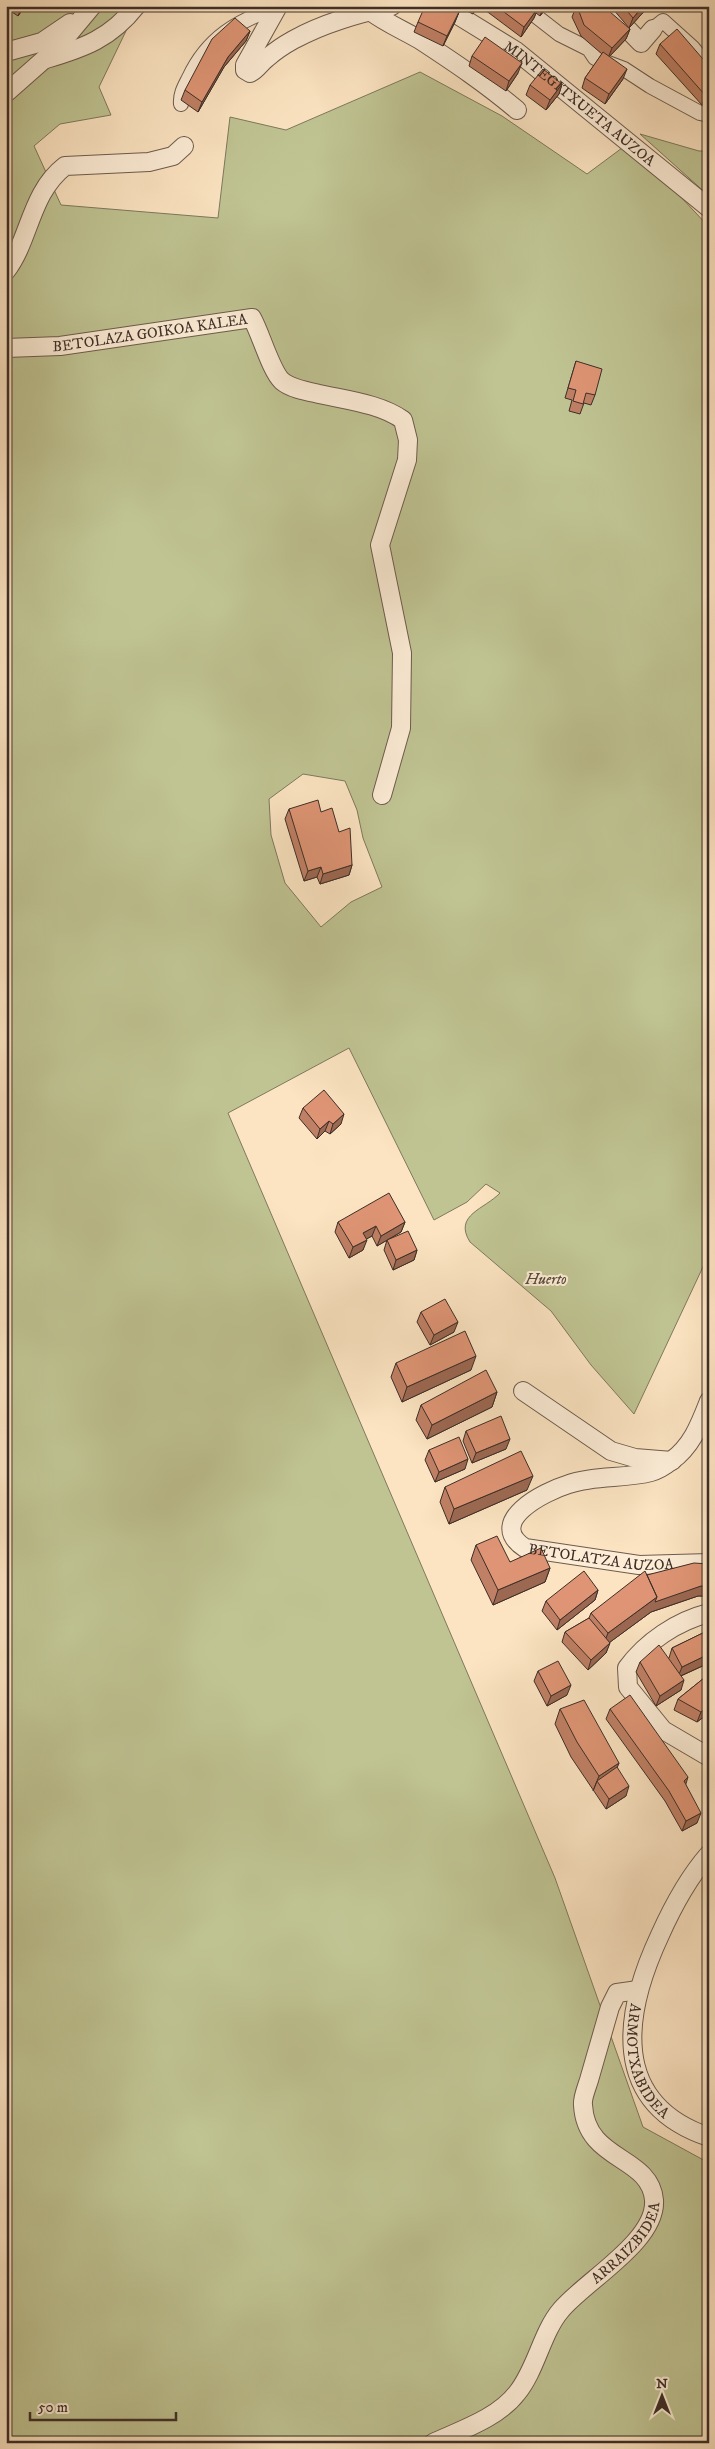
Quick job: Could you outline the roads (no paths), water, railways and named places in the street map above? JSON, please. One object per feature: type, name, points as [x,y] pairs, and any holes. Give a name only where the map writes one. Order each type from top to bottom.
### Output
[{"type":"street","points":[[43,60],[83,48],[112,31],[136,6]]},
{"type":"street","points":[[278,6],[245,65],[245,70],[250,73],[257,70],[265,59],[292,41],[349,15],[392,6]]},
{"type":"street","points":[[181,104],[183,90],[207,47],[228,30],[254,15],[278,6]]},
{"type":"street","name":"MINTEGITXUETA AUZOA","points":[[443,6],[516,51],[709,208]]},
{"type":"street","points":[[522,6],[559,34],[585,47],[595,58],[624,69],[650,86],[709,116]]},
{"type":"street","points":[[605,6],[641,43],[663,21],[693,48],[709,68]]},
{"type":"street","points":[[6,92],[57,48],[90,8]]},
{"type":"street","points":[[6,52],[42,42],[90,8]]},
{"type":"street","points":[[370,11],[385,22],[414,37],[472,73],[517,110]]},
{"type":"street","points":[[559,41],[585,47]]},
{"type":"street","points":[[6,271],[42,193],[54,174],[65,166],[149,162],[173,156],[184,146]]},
{"type":"street","name":"BETOLAZA GOIKOA KALEA","points":[[6,348],[60,346],[252,318],[282,381],[301,390],[390,411],[403,420],[408,440],[407,460],[380,546],[402,653],[401,728],[382,795]]},
{"type":"street","points":[[523,1391],[610,1451],[635,1458],[672,1461]]},
{"type":"street","name":"BETOLATZA AUZOA","points":[[709,1401],[690,1444],[672,1461],[652,1472],[569,1484],[527,1506],[512,1518],[510,1530],[515,1541],[525,1548],[639,1565],[709,1563]]},
{"type":"street","points":[[709,1613],[679,1624],[640,1651],[627,1668],[628,1687],[663,1730],[709,1757]]},
{"type":"street","name":"ARMOTXABIDEA","points":[[709,1854],[697,1867],[672,1908],[638,1990],[632,2016],[631,2043],[636,2068],[647,2093],[676,2122],[709,2137]]},
{"type":"street","name":"ARRAIZBIDEA","points":[[433,2443],[490,2415],[517,2393],[561,2310],[640,2235],[652,2217],[654,2199],[649,2181],[635,2168],[605,2150],[588,2130],[582,2104],[610,2007],[617,1994],[638,1990]]},
{"type":"park label","name":"Huerto","points":[[546,1279]]}]
